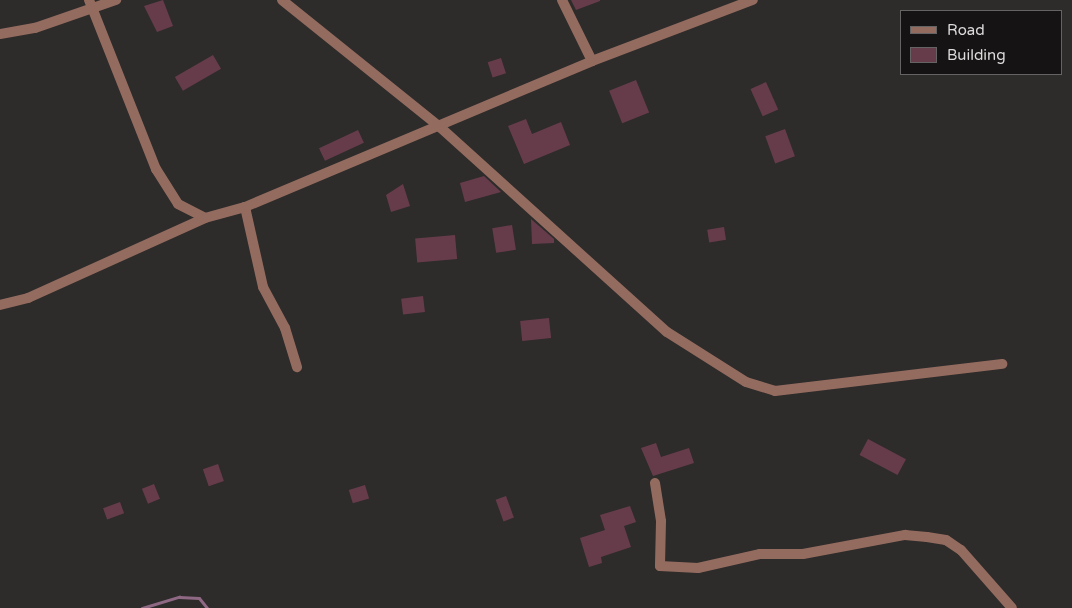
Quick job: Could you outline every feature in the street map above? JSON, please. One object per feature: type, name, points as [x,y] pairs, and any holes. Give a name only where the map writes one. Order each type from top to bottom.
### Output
[{"type":"street","points":[[0,34],[35,28],[91,5],[116,0]]},
{"type":"street","points":[[282,0],[441,128],[667,332],[746,382],[775,391],[1002,364]]},
{"type":"street","points":[[562,0],[592,61]]},
{"type":"street","points":[[0,305],[28,298],[205,218],[245,207],[441,128],[592,61],[753,0]]},
{"type":"street","points":[[91,5],[156,169],[178,204],[205,218]]},
{"type":"street","points":[[245,207],[264,286],[285,328],[297,367]]},
{"type":"street","points":[[655,483],[661,521],[660,566],[698,568],[760,554],[803,554],[905,535],[927,537],[946,540],[962,550],[1012,608]]},
{"type":"building","points":[[163,0],[173,26],[157,32],[144,6]]},
{"type":"building","points":[[571,0],[600,0],[600,1],[576,10]]},
{"type":"building","points":[[213,55],[221,69],[183,91],[175,77]]},
{"type":"building","points":[[501,58],[506,73],[493,78],[488,62]]},
{"type":"building","points":[[636,80],[649,112],[622,123],[609,91]]},
{"type":"building","points":[[766,82],[778,109],[763,116],[750,89]]},
{"type":"building","points":[[526,119],[532,134],[561,122],[570,145],[524,164],[508,126]]},
{"type":"building","points":[[785,129],[795,156],[775,163],[765,136]]},
{"type":"building","points":[[358,130],[364,143],[325,161],[319,148]]},
{"type":"building","points":[[484,176],[501,192],[465,202],[460,183]]},
{"type":"building","points":[[403,184],[410,206],[391,212],[386,195]]},
{"type":"building","points":[[531,219],[554,239],[554,243],[532,244]]},
{"type":"building","points":[[512,225],[516,250],[496,253],[492,228]]},
{"type":"building","points":[[724,227],[726,240],[709,242],[707,230]]},
{"type":"building","points":[[455,235],[457,259],[417,262],[415,238]]},
{"type":"building","points":[[423,296],[425,312],[403,315],[401,299]]},
{"type":"building","points":[[549,318],[551,338],[522,341],[520,321]]},
{"type":"building","points":[[868,439],[906,459],[898,475],[860,455]]},
{"type":"building","points":[[656,443],[661,457],[689,448],[694,463],[653,476],[641,448]]},
{"type":"building","points":[[218,464],[224,481],[209,486],[203,469]]},
{"type":"building","points":[[154,484],[160,499],[148,504],[142,489]]},
{"type":"building","points":[[365,485],[369,498],[353,503],[349,490]]},
{"type":"building","points":[[506,496],[514,518],[504,521],[496,500]]},
{"type":"building","points":[[120,502],[124,513],[107,519],[103,508]]},
{"type":"building","points":[[630,506],[636,522],[624,526],[631,547],[601,557],[602,563],[589,567],[580,538],[605,530],[600,515]]},
{"type":"waterway","points":[[142,608],[179,597],[199,598],[207,608]]}]
